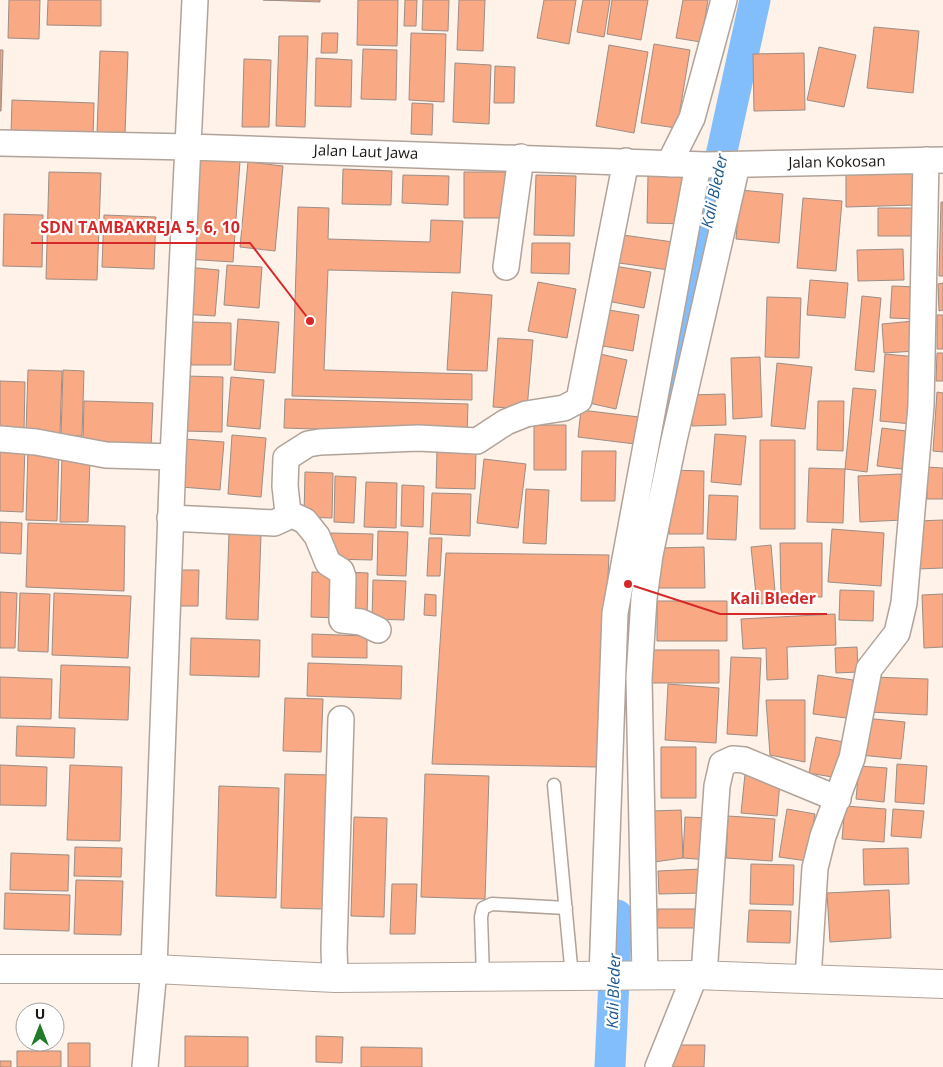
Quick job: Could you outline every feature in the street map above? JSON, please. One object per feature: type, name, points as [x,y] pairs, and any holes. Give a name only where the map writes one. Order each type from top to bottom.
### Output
[{"type":"street","points":[[145,1067],[154,969],[170,518],[195,0]]},
{"type":"street","points":[[669,164],[692,118],[724,0]]},
{"type":"street","name":"Jalan Laut Jawa","points":[[0,143],[189,146],[734,165]]},
{"type":"street","points":[[506,266],[521,157]]},
{"type":"street","points":[[808,979],[815,868],[823,836],[852,758],[869,669],[897,633],[904,603],[921,406],[935,160]]},
{"type":"street","name":"Jalan Kokosan","points":[[734,165],[935,160]]},
{"type":"street","points":[[170,518],[274,523],[285,518],[288,513],[285,486],[286,458],[308,444],[418,438],[477,441],[506,422],[526,414],[564,408],[579,400],[626,161]]},
{"type":"street","points":[[605,976],[615,613],[702,165]]},
{"type":"street","points":[[643,976],[639,678],[644,598],[650,556],[674,440],[734,165]]},
{"type":"street","points":[[0,439],[36,442],[106,454],[173,456]]},
{"type":"street","points":[[288,513],[305,521],[317,536],[328,563],[341,571],[343,577],[342,620],[361,622],[378,630]]},
{"type":"street","points":[[335,978],[334,948],[341,720]]},
{"type":"street","points":[[658,1067],[700,975],[716,786],[722,764],[733,759],[744,760],[838,799]]},
{"type":"street","points":[[0,969],[154,969],[335,978],[700,975],[943,984]]},
{"type":"lane","points":[[554,785],[572,977]]},
{"type":"lane","points":[[483,977],[482,908],[492,904],[566,908]]},
{"type":"building","points":[[9,0],[40,0],[39,39],[8,38]]},
{"type":"building","points":[[48,0],[101,0],[101,26],[47,25]]},
{"type":"building","points":[[263,0],[320,0],[320,2]]},
{"type":"building","points":[[358,0],[398,0],[397,46],[357,45]]},
{"type":"building","points":[[405,0],[417,0],[416,26],[404,26]]},
{"type":"building","points":[[423,0],[449,0],[448,31],[422,30]]},
{"type":"building","points":[[459,0],[485,0],[483,51],[457,50]]},
{"type":"building","points":[[544,0],[576,0],[569,44],[537,38]]},
{"type":"building","points":[[583,0],[610,0],[604,37],[577,32]]},
{"type":"building","points":[[612,0],[648,0],[641,40],[607,34]]},
{"type":"building","points":[[683,0],[708,0],[701,42],[676,38]]},
{"type":"building","points":[[874,27],[919,31],[913,93],[867,88]]},
{"type":"building","points":[[322,33],[338,33],[337,53],[321,53]]},
{"type":"building","points":[[411,33],[446,34],[444,102],[409,100]]},
{"type":"building","points":[[279,36],[308,36],[305,127],[276,126]]},
{"type":"building","points":[[654,44],[690,50],[677,128],[641,123]]},
{"type":"building","points":[[609,45],[648,52],[634,133],[596,126]]},
{"type":"building","points":[[819,47],[856,55],[844,107],[807,100]]},
{"type":"building","points":[[363,49],[397,50],[396,100],[361,99]]},
{"type":"building","points":[[0,50],[3,50],[1,111],[0,111]]},
{"type":"building","points":[[100,51],[128,52],[125,134],[97,133]]},
{"type":"building","points":[[804,53],[805,110],[754,111],[753,54]]},
{"type":"building","points":[[316,58],[352,60],[351,107],[315,106]]},
{"type":"building","points":[[244,59],[271,60],[269,127],[242,127]]},
{"type":"building","points":[[455,63],[491,65],[489,124],[453,122]]},
{"type":"building","points":[[495,66],[515,67],[514,103],[494,103]]},
{"type":"building","points":[[12,100],[94,103],[93,138],[11,135]]},
{"type":"building","points":[[412,103],[433,104],[432,135],[411,134]]},
{"type":"building","points":[[192,158],[240,161],[233,262],[186,259]]},
{"type":"building","points":[[248,162],[283,166],[275,251],[240,247]]},
{"type":"building","points":[[343,169],[392,171],[391,205],[342,204]]},
{"type":"building","points":[[916,170],[916,205],[846,207],[846,171]]},
{"type":"building","points":[[49,172],[101,173],[97,280],[46,279]]},
{"type":"building","points":[[464,172],[508,172],[508,218],[464,218]]},
{"type":"building","points":[[403,175],[449,176],[448,205],[402,203]]},
{"type":"building","points":[[536,175],[576,176],[574,236],[534,235]]},
{"type":"building","points":[[648,175],[688,176],[687,224],[647,223]]},
{"type":"building","points":[[740,190],[783,194],[779,243],[736,239]]},
{"type":"building","points":[[803,198],[842,201],[836,271],[797,268]]},
{"type":"building","points":[[941,202],[943,202],[943,276],[939,276]]},
{"type":"building","points":[[298,207],[329,208],[328,239],[430,242],[431,220],[463,221],[460,273],[328,270],[324,370],[472,374],[472,400],[292,396]]},
{"type":"building","points":[[878,208],[915,208],[915,236],[878,236]]},
{"type":"building","points":[[4,214],[43,215],[42,267],[3,266]]},
{"type":"building","points":[[104,215],[156,217],[154,269],[102,267]]},
{"type":"building","points":[[616,234],[680,243],[676,271],[612,262]]},
{"type":"building","points":[[532,243],[570,243],[569,274],[531,273]]},
{"type":"building","points":[[903,249],[904,280],[858,281],[857,250]]},
{"type":"building","points":[[227,265],[262,267],[259,308],[224,305]]},
{"type":"building","points":[[608,265],[651,272],[644,308],[602,300]]},
{"type":"building","points":[[186,267],[219,270],[215,316],[182,314]]},
{"type":"building","points":[[810,280],[848,283],[845,318],[807,315]]},
{"type":"building","points":[[538,282],[576,289],[567,338],[528,331]]},
{"type":"building","points":[[943,283],[943,310],[939,311],[938,284]]},
{"type":"building","points":[[892,286],[918,287],[917,319],[890,318]]},
{"type":"building","points":[[452,292],[492,295],[487,371],[447,370]]},
{"type":"building","points":[[862,296],[881,298],[874,372],[855,370]]},
{"type":"building","points":[[767,297],[801,298],[799,358],[765,357]]},
{"type":"building","points":[[609,310],[639,315],[633,351],[603,346]]},
{"type":"building","points":[[937,315],[943,315],[943,349],[937,349]]},
{"type":"building","points":[[238,319],[279,322],[275,373],[234,370]]},
{"type":"building","points":[[914,321],[916,351],[884,353],[882,324]]},
{"type":"building","points":[[191,322],[231,323],[231,365],[191,365]]},
{"type":"building","points":[[498,338],[533,340],[527,409],[493,407]]},
{"type":"building","points":[[937,353],[943,353],[943,381],[936,381]]},
{"type":"building","points":[[600,354],[627,360],[616,409],[589,403]]},
{"type":"building","points":[[885,354],[917,357],[912,424],[880,421]]},
{"type":"building","points":[[760,357],[762,417],[733,419],[731,358]]},
{"type":"building","points":[[777,363],[812,367],[805,429],[771,426]]},
{"type":"building","points":[[28,370],[62,371],[60,433],[26,432]]},
{"type":"building","points":[[63,370],[84,371],[82,436],[61,436]]},
{"type":"building","points":[[186,376],[223,377],[222,432],[185,431]]},
{"type":"building","points":[[231,377],[264,380],[260,429],[227,426]]},
{"type":"building","points":[[0,381],[25,382],[24,432],[0,431]]},
{"type":"building","points":[[853,388],[876,390],[867,472],[845,469]]},
{"type":"building","points":[[937,392],[943,393],[943,452],[933,451]]},
{"type":"building","points":[[725,394],[726,425],[692,426],[690,395]]},
{"type":"building","points":[[285,399],[468,404],[467,434],[284,428]]},
{"type":"building","points":[[84,401],[153,403],[151,448],[83,446]]},
{"type":"building","points":[[818,401],[844,401],[843,451],[817,450]]},
{"type":"building","points":[[581,410],[639,417],[635,444],[578,437]]},
{"type":"building","points":[[534,425],[566,425],[566,470],[534,470]]},
{"type":"building","points":[[882,428],[906,431],[902,469],[877,466]]},
{"type":"building","points":[[715,434],[746,436],[741,485],[711,482]]},
{"type":"building","points":[[232,435],[266,438],[261,497],[228,494]]},
{"type":"building","points":[[185,439],[224,442],[220,490],[181,487]]},
{"type":"building","points":[[760,440],[795,440],[795,529],[760,529]]},
{"type":"building","points":[[0,445],[25,446],[23,512],[0,511]]},
{"type":"building","points":[[28,448],[59,449],[57,521],[26,520]]},
{"type":"building","points":[[437,451],[476,452],[475,489],[436,488]]},
{"type":"building","points":[[582,451],[616,451],[615,501],[581,501]]},
{"type":"building","points":[[62,457],[90,458],[88,522],[60,522]]},
{"type":"building","points":[[484,459],[526,464],[518,528],[477,523]]},
{"type":"building","points":[[927,467],[943,468],[943,499],[927,499]]},
{"type":"building","points":[[809,468],[845,469],[843,523],[807,522]]},
{"type":"building","points":[[670,470],[704,471],[703,534],[669,534]]},
{"type":"building","points":[[305,472],[333,473],[332,518],[304,517]]},
{"type":"building","points":[[901,474],[903,520],[860,522],[858,476]]},
{"type":"building","points":[[335,476],[356,477],[354,523],[334,522]]},
{"type":"building","points":[[366,482],[397,483],[396,528],[364,527]]},
{"type":"building","points":[[402,485],[424,486],[423,527],[401,526]]},
{"type":"building","points":[[526,489],[549,490],[546,544],[523,543]]},
{"type":"building","points":[[432,493],[471,494],[470,536],[430,534]]},
{"type":"building","points":[[709,495],[738,496],[736,540],[707,539]]},
{"type":"building","points":[[943,520],[943,568],[918,569],[917,521]]},
{"type":"building","points":[[0,522],[22,523],[21,554],[0,553]]},
{"type":"building","points":[[28,523],[125,526],[124,591],[26,587]]},
{"type":"building","points":[[832,529],[884,533],[881,586],[828,582]]},
{"type":"building","points":[[378,531],[408,532],[406,576],[377,575]]},
{"type":"building","points":[[229,533],[261,534],[258,620],[226,619]]},
{"type":"building","points":[[331,533],[373,534],[372,560],[330,559]]},
{"type":"building","points":[[429,538],[442,538],[440,576],[427,576]]},
{"type":"building","points":[[780,543],[822,543],[822,597],[781,597]]},
{"type":"building","points":[[771,545],[776,603],[757,604],[751,547]]},
{"type":"building","points":[[704,547],[705,588],[657,588],[657,548]]},
{"type":"building","points":[[446,553],[609,555],[599,767],[432,764]]},
{"type":"building","points":[[175,570],[199,570],[198,606],[174,606]]},
{"type":"building","points":[[312,572],[337,573],[336,618],[311,617]]},
{"type":"building","points":[[347,572],[368,573],[367,618],[346,617]]},
{"type":"building","points":[[373,580],[406,581],[404,620],[372,619]]},
{"type":"building","points":[[840,590],[874,591],[873,621],[839,620]]},
{"type":"building","points":[[0,592],[17,593],[15,648],[0,648]]},
{"type":"building","points":[[20,593],[50,594],[48,652],[18,651]]},
{"type":"building","points":[[54,593],[131,596],[128,658],[52,655]]},
{"type":"building","points":[[425,594],[436,595],[436,616],[424,615]]},
{"type":"building","points":[[943,594],[943,647],[924,648],[922,595]]},
{"type":"building","points":[[657,601],[727,601],[727,641],[657,641]]},
{"type":"building","points":[[835,614],[836,645],[787,647],[788,679],[767,680],[766,648],[743,649],[741,619]]},
{"type":"building","points":[[312,634],[367,636],[367,658],[312,657]]},
{"type":"building","points":[[191,638],[260,640],[259,677],[190,675]]},
{"type":"building","points":[[857,647],[858,672],[836,673],[835,648]]},
{"type":"building","points":[[644,650],[719,650],[719,683],[644,683]]},
{"type":"building","points":[[731,657],[761,658],[757,736],[727,734]]},
{"type":"building","points":[[308,663],[402,666],[401,699],[307,696]]},
{"type":"building","points":[[61,665],[130,667],[128,720],[59,718]]},
{"type":"building","points":[[818,675],[860,681],[855,719],[813,714]]},
{"type":"building","points":[[0,677],[52,679],[51,719],[0,718]]},
{"type":"building","points":[[872,677],[928,679],[927,715],[870,712]]},
{"type":"building","points":[[668,684],[719,688],[716,743],[665,740]]},
{"type":"building","points":[[285,698],[323,699],[321,752],[283,751]]},
{"type":"building","points":[[766,700],[805,700],[805,762],[770,755]]},
{"type":"building","points":[[864,718],[905,722],[901,759],[860,755]]},
{"type":"building","points":[[17,726],[75,728],[74,758],[16,756]]},
{"type":"building","points":[[816,737],[844,742],[838,778],[809,773]]},
{"type":"building","points":[[661,747],[696,747],[696,798],[661,798]]},
{"type":"building","points":[[897,764],[927,766],[924,804],[895,802]]},
{"type":"building","points":[[0,765],[47,767],[46,806],[0,805]]},
{"type":"building","points":[[70,765],[122,767],[120,841],[67,840]]},
{"type":"building","points":[[859,766],[887,768],[884,802],[856,799]]},
{"type":"building","points":[[285,774],[331,775],[326,909],[281,908]]},
{"type":"building","points":[[425,774],[489,776],[485,899],[421,897]]},
{"type":"building","points":[[745,774],[780,782],[777,816],[741,813]]},
{"type":"building","points":[[219,786],[279,788],[276,898],[216,896]]},
{"type":"building","points":[[845,806],[886,809],[884,842],[842,839]]},
{"type":"building","points":[[787,809],[815,814],[807,861],[779,857]]},
{"type":"building","points":[[893,809],[924,811],[921,838],[891,836]]},
{"type":"building","points":[[681,810],[683,858],[654,862],[652,811]]},
{"type":"building","points":[[728,816],[775,819],[772,861],[726,858]]},
{"type":"building","points":[[354,817],[387,818],[384,917],[351,916]]},
{"type":"building","points":[[685,817],[712,818],[709,860],[683,858]]},
{"type":"building","points":[[75,847],[122,848],[121,877],[74,876]]},
{"type":"building","points":[[908,848],[909,884],[864,885],[863,849]]},
{"type":"building","points":[[11,853],[69,855],[68,891],[10,890]]},
{"type":"building","points":[[751,864],[794,865],[793,905],[750,904]]},
{"type":"building","points":[[702,869],[703,893],[659,894],[658,871]]},
{"type":"building","points":[[76,880],[123,881],[121,935],[74,934]]},
{"type":"building","points":[[392,884],[417,884],[415,934],[390,934]]},
{"type":"building","points":[[889,890],[891,938],[830,942],[827,893]]},
{"type":"building","points":[[5,893],[70,895],[69,931],[4,929]]},
{"type":"building","points":[[658,909],[700,909],[700,928],[657,928]]},
{"type":"building","points":[[749,910],[791,911],[790,943],[747,942]]},
{"type":"building","points":[[185,1036],[248,1037],[248,1067],[185,1067]]},
{"type":"building","points":[[316,1036],[343,1037],[342,1063],[316,1062]]},
{"type":"building","points":[[68,1043],[90,1043],[90,1067],[68,1067]]},
{"type":"building","points":[[665,1045],[705,1045],[704,1067],[665,1067]]},
{"type":"building","points":[[361,1047],[422,1048],[422,1067],[361,1067]]},
{"type":"building","points":[[17,1052],[61,1052],[61,1067],[17,1067]]},
{"type":"building","points":[[0,1061],[11,1061],[11,1067],[0,1067]]},
{"type":"waterway","name":"Kali Bleder","points":[[656,453],[755,0]]},
{"type":"waterway","name":"Kali Bleder","points":[[610,1067],[617,915]]},
{"type":"place","name":"SDN TAMBAKREJA 5, 6, 10","points":[[310,321]]},
{"type":"place","name":"Kali Bleder","points":[[628,584]]}]
